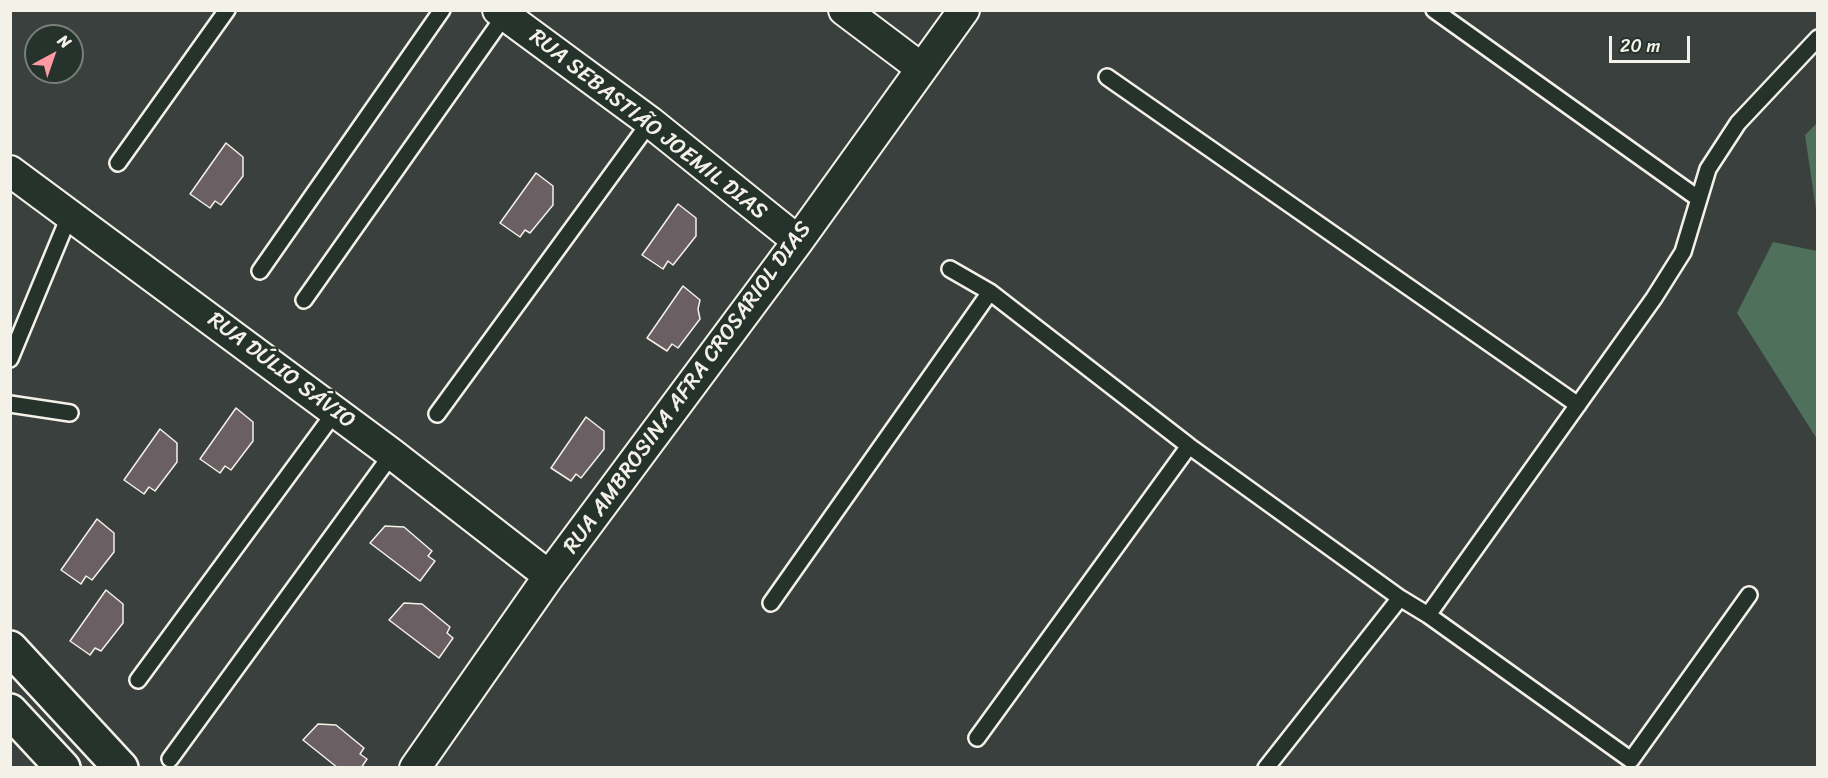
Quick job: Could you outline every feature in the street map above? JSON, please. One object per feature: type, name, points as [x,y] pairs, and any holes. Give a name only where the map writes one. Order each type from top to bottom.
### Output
[{"type":"street","points":[[844,10],[921,68]]},
{"type":"street","name":"RUA AMBROSINA AFRA CROSARIOL DIAS","points":[[415,768],[549,576],[798,241],[964,10]]},
{"type":"street","name":"RUA SEBASTIÃO JOEMIL DIAS","points":[[502,13],[650,122],[798,241]]},
{"type":"street","name":"RUA DÚLIO SÁVIO","points":[[10,171],[392,454],[549,576]]},
{"type":"street","points":[[10,648],[121,768]]},
{"type":"street","points":[[10,711],[63,768]]},
{"type":"lane","points":[[118,163],[228,10]]},
{"type":"lane","points":[[260,271],[442,10]]},
{"type":"lane","points":[[1434,10],[1700,199]]},
{"type":"lane","points":[[304,300],[502,13]]},
{"type":"lane","points":[[1428,615],[1654,298],[1683,252],[1708,169],[1738,123],[1818,38]]},
{"type":"lane","points":[[1107,77],[1578,405]]},
{"type":"lane","points":[[438,414],[650,122]]},
{"type":"lane","points":[[10,359],[70,214]]},
{"type":"lane","points":[[950,269],[990,292],[1189,446],[1400,598],[1428,615],[1628,764],[1749,595]]},
{"type":"lane","points":[[771,603],[990,292]]},
{"type":"lane","points":[[10,404],[70,412]]},
{"type":"lane","points":[[138,680],[336,412]]},
{"type":"lane","points":[[977,738],[1189,446]]},
{"type":"lane","points":[[170,759],[392,454]]},
{"type":"lane","points":[[1266,768],[1400,598]]},
{"type":"green space","points":[[1817,123],[1817,216],[1805,135]]},
{"type":"green space","points":[[1773,242],[1817,251],[1817,439],[1737,313]]},
{"type":"building","points":[[226,143],[243,157],[243,176],[221,205],[215,201],[210,208],[190,194]]},
{"type":"building","points":[[536,173],[553,186],[553,205],[530,233],[525,230],[520,237],[500,223]]},
{"type":"building","points":[[678,204],[696,218],[696,236],[673,265],[668,261],[663,269],[642,255]]},
{"type":"building","points":[[683,286],[700,300],[698,309],[700,319],[678,348],[672,344],[667,351],[647,338]]},
{"type":"building","points":[[236,408],[253,422],[253,441],[231,470],[225,466],[220,473],[200,459]]},
{"type":"building","points":[[586,417],[604,431],[604,449],[581,478],[576,474],[571,481],[551,468]]},
{"type":"building","points":[[160,429],[177,443],[177,462],[155,491],[149,487],[144,494],[124,480]]},
{"type":"building","points":[[97,519],[114,533],[114,552],[92,580],[86,576],[81,584],[61,570]]},
{"type":"building","points":[[385,526],[404,527],[432,551],[428,556],[435,561],[420,581],[370,543]]},
{"type":"building","points":[[106,590],[123,604],[123,623],[101,651],[95,648],[90,655],[70,641]]},
{"type":"building","points":[[404,603],[422,604],[450,627],[447,633],[453,638],[439,658],[389,620]]},
{"type":"building","points":[[318,724],[336,725],[364,748],[360,754],[367,759],[361,768],[338,768],[303,740]]}]
